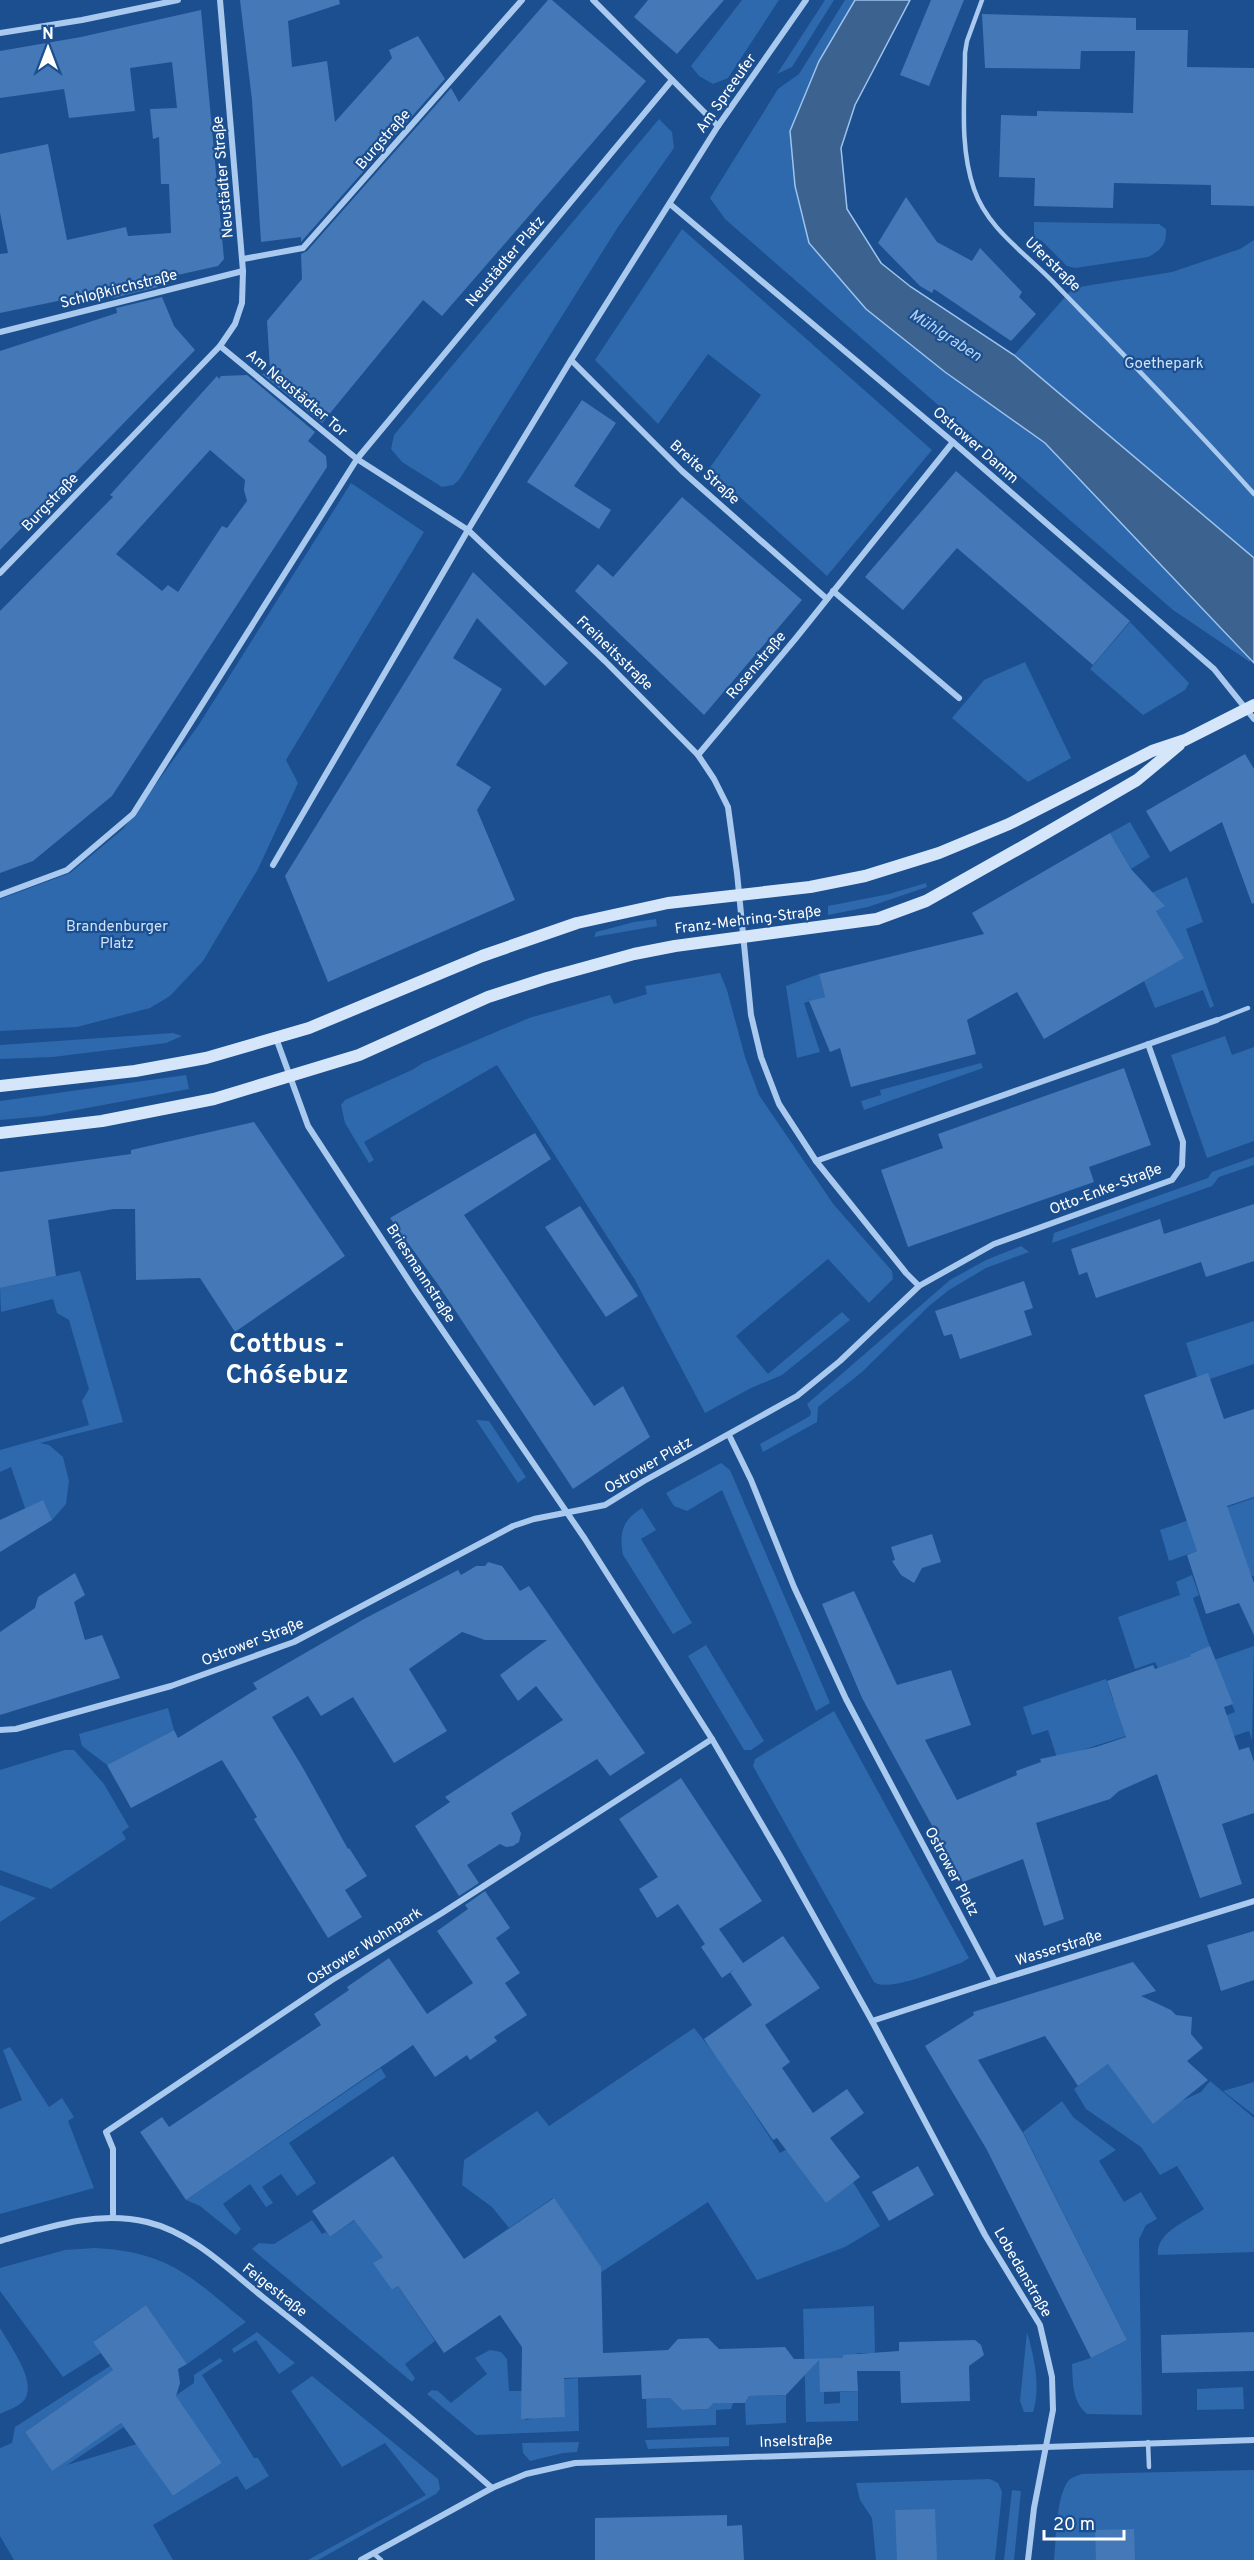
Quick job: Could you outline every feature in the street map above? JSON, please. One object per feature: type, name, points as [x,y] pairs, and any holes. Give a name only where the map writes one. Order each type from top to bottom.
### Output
[{"type":"main road","name":"Franz-Mehring-Straße","points":[[289,1078],[359,1055],[488,998],[547,978],[633,954],[877,919],[926,901],[1137,780],[1185,741],[1250,706]]},
{"type":"main road","name":"Franz-Mehring-Straße","points":[[276,1038],[309,1028],[482,956],[577,923],[668,903],[810,887],[865,876],[939,853],[1009,824],[1152,751],[1185,741]]},
{"type":"main road","points":[[0,1086],[135,1071],[206,1058],[276,1038]]},
{"type":"main road","points":[[0,1133],[113,1119],[214,1099],[289,1078]]},
{"type":"street","points":[[0,33],[82,20],[177,0]]},
{"type":"street","name":"Neustädter Straße","points":[[220,0],[243,258],[242,303],[235,324],[220,346]]},
{"type":"street","name":"Burgstraße","points":[[243,258],[303,248],[522,0]]},
{"type":"street","points":[[593,0],[718,126]]},
{"type":"street","name":"Am Spreeufer","points":[[670,204],[718,126],[806,0]]},
{"type":"street","name":"Neustädter Platz","points":[[357,459],[672,80]]},
{"type":"street","points":[[273,865],[468,530],[571,360],[670,204]]},
{"type":"street","name":"Ostrower Damm","points":[[670,204],[953,442],[1214,669],[1250,706],[1254,719]]},
{"type":"street","name":"Schloßkirchstraße","points":[[0,332],[243,271]]},
{"type":"street","name":"Burgstraße","points":[[0,573],[220,346]]},
{"type":"street","name":"Am Neustädter Tor","points":[[220,346],[357,459]]},
{"type":"street","name":"Breite Straße","points":[[571,360],[682,471],[827,599]]},
{"type":"street","name":"Rosenstraße","points":[[698,755],[953,442]]},
{"type":"street","points":[[0,896],[67,870],[133,814],[357,459]]},
{"type":"street","name":"Freiheitsstraße","points":[[357,459],[468,530],[605,661],[698,755],[714,779],[728,807],[740,894],[743,937]]},
{"type":"street","points":[[833,591],[959,698]]},
{"type":"street","points":[[743,937],[751,1015],[761,1057],[778,1104],[816,1161],[919,1286]]},
{"type":"street","points":[[816,1161],[1217,1020]]},
{"type":"street","name":"Briesmannstraße","points":[[276,1038],[308,1126],[415,1290],[566,1512]]},
{"type":"street","name":"Otto-Enke-Straße","points":[[729,1435],[805,1389],[848,1354],[919,1286],[994,1244],[1172,1180],[1182,1166],[1183,1142],[1148,1044]]},
{"type":"street","name":"Ostrower Platz","points":[[566,1512],[605,1505],[729,1435],[751,1480],[794,1587],[846,1699],[995,1981]]},
{"type":"street","points":[[566,1512],[655,1647],[712,1739],[782,1859],[872,2022]]},
{"type":"street","name":"Ostrower Straße","points":[[0,1730],[16,1729],[171,1686],[294,1642],[513,1526],[566,1512]]},
{"type":"street","name":"Ostrower Wohnpark","points":[[113,2217],[113,2149],[105,2132],[332,1980],[442,1913],[712,1739]]},
{"type":"street","name":"Wasserstraße","points":[[872,2022],[995,1981],[1254,1901]]},
{"type":"street","name":"Lobedanstraße","points":[[872,2022],[985,2235],[1040,2325],[1052,2377],[1053,2410],[1034,2508],[1028,2560]]},
{"type":"street","name":"Feigestraße","points":[[0,2241],[82,2219],[113,2217],[147,2222],[180,2233],[329,2350],[492,2488]]},
{"type":"street","name":"Inselstraße","points":[[361,2560],[492,2488],[526,2474],[584,2462],[1046,2445],[1254,2440]]},
{"type":"lane","name":"Uferstraße","points":[[982,0],[965,53],[965,159],[983,208],[1002,234],[1053,281],[1204,437],[1254,494]]},
{"type":"lane","points":[[1217,1020],[1248,1008]]},
{"type":"lane","points":[[1148,2442],[1149,2467]]},
{"type":"lane","points":[[372,2553],[381,2560]]},
{"type":"green space","points":[[742,0],[779,0],[728,78],[713,84],[699,76],[691,66]]},
{"type":"green space","points":[[825,0],[834,0],[792,67],[777,74]]},
{"type":"green space","points":[[845,0],[855,0],[819,61],[809,243],[866,309],[945,372],[1045,443],[1250,658],[1250,662],[1173,610],[725,219],[710,198],[778,89],[799,74]]},
{"type":"green space","points":[[659,119],[672,132],[674,148],[618,227],[459,480],[453,485],[442,487],[402,462],[391,449],[394,435]]},
{"type":"green space","points":[[1034,222],[1159,224],[1166,229],[1166,234],[1162,246],[1148,257],[1075,268],[1067,266],[1041,240],[1038,242],[1034,238]]},
{"type":"green space","points":[[682,229],[932,450],[827,576],[709,469],[761,395],[708,354],[658,424],[595,360]]},
{"type":"green space","name":"Goethepark","points":[[1254,240],[1254,558],[1014,355],[1073,288],[1172,272],[1240,249]]},
{"type":"green space","name":"Brandenburger Platz","points":[[351,483],[424,532],[286,760],[298,783],[258,869],[203,961],[170,996],[150,1008],[77,1027],[0,1031],[0,899],[70,873],[123,829],[198,726]]},
{"type":"green space","points":[[1130,622],[1189,683],[1185,690],[1143,715],[1090,669]]},
{"type":"green space","points":[[1025,662],[1071,758],[1028,782],[952,718],[984,680]]},
{"type":"green space","points":[[1130,822],[1150,857],[1131,869],[1110,833]]},
{"type":"green space","points":[[1187,877],[1203,922],[1186,929],[1214,1006],[1210,1008],[1203,990],[1155,1008],[1144,981],[1183,958],[1147,895]]},
{"type":"green space","points":[[926,883],[927,887],[868,907],[828,915],[828,906],[889,894]]},
{"type":"green space","points":[[656,919],[657,926],[594,937],[596,932]]},
{"type":"green space","points":[[720,973],[759,1095],[834,1205],[892,1271],[893,1279],[869,1303],[828,1259],[736,1336],[768,1374],[842,1312],[850,1320],[782,1375],[751,1388],[705,1413],[635,1280],[497,1065],[364,1142],[374,1160],[369,1163],[345,1123],[341,1105],[345,1100],[423,1063],[529,1018],[610,995],[614,1004],[647,994],[645,986]]},
{"type":"green space","points":[[819,974],[825,997],[804,1003],[820,1052],[797,1058],[786,986]]},
{"type":"green space","points":[[173,1033],[182,1036],[166,1043],[53,1057],[0,1059],[0,1045]]},
{"type":"green space","points":[[1225,1036],[1232,1055],[1254,1047],[1254,1141],[1207,1158],[1171,1055]]},
{"type":"green space","points":[[981,1063],[983,1068],[864,1110],[861,1101],[881,1095],[880,1090]]},
{"type":"green space","points":[[186,1075],[189,1089],[44,1116],[0,1120],[0,1101]]},
{"type":"green space","points":[[1254,1157],[1254,1165],[1219,1177],[1212,1186],[1052,1243],[1054,1233],[1208,1178],[1212,1172]]},
{"type":"green space","points":[[1021,1246],[1029,1252],[986,1268],[949,1290],[929,1306],[862,1372],[818,1407],[817,1422],[763,1452],[760,1444],[810,1416],[811,1412],[807,1404],[950,1280],[986,1260]]},
{"type":"green space","points":[[80,1271],[123,1422],[40,1443],[49,1445],[63,1457],[69,1481],[66,1504],[52,1520],[25,1508],[11,1467],[0,1472],[0,1450],[89,1425],[82,1401],[89,1389],[69,1320],[57,1313],[53,1299],[1,1312],[0,1288]]},
{"type":"green space","points":[[1254,1321],[1254,1364],[1210,1379],[1197,1377],[1186,1343]]},
{"type":"green space","points":[[476,1420],[489,1421],[526,1477],[518,1483]]},
{"type":"green space","points":[[721,1463],[730,1470],[830,1703],[816,1711],[722,1490],[687,1511],[674,1506],[666,1493]]},
{"type":"green space","points":[[1254,1498],[1254,1576],[1220,1543],[1169,1561],[1160,1530]]},
{"type":"green space","points":[[642,1508],[656,1530],[641,1539],[692,1623],[673,1634],[623,1555],[621,1540],[626,1523]]},
{"type":"green space","points":[[1192,1575],[1199,1595],[1193,1598],[1210,1647],[1158,1668],[1155,1662],[1135,1669],[1118,1617],[1180,1595],[1176,1582]]},
{"type":"green space","points":[[706,1645],[764,1741],[751,1750],[744,1750],[688,1656]]},
{"type":"green space","points":[[1254,1646],[1252,1740],[1249,1731],[1234,1736],[1142,1731],[1057,1758],[1048,1730],[1032,1735],[1023,1707],[1106,1679],[1113,1700],[1217,1719],[1235,1712],[1214,1660]]},
{"type":"green space","points":[[168,1708],[174,1730],[107,1765],[82,1746],[79,1734]]},
{"type":"green space","points":[[834,1711],[969,1958],[961,1963],[929,1975],[891,1985],[874,1982],[753,1766],[755,1759]]},
{"type":"green space","points":[[65,1750],[74,1750],[104,1784],[129,1827],[122,1832],[126,1839],[51,1889],[0,1870],[0,1770]]},
{"type":"green space","points":[[0,1885],[36,1898],[0,1922]]},
{"type":"green space","points":[[694,2028],[718,2058],[780,2153],[785,2150],[853,2182],[880,2226],[845,2247],[757,2280],[708,2202],[562,2298],[553,2198],[509,2228],[492,2207],[462,2185],[464,2160],[537,2111],[549,2126]]},
{"type":"green space","points":[[10,2047],[49,2107],[62,2098],[74,2117],[68,2121],[94,2188],[0,2214],[0,2109],[22,2100],[3,2050]]},
{"type":"green space","points":[[1108,2064],[1181,2101],[1201,2092],[1210,2081],[1254,2118],[1254,2252],[1158,2255],[1162,2240],[1168,2233],[1204,2209],[1177,2166],[1160,2175],[1141,2147],[1086,2109],[1074,2089]]},
{"type":"green space","points":[[381,2068],[386,2077],[289,2143],[316,2183],[297,2196],[281,2174],[262,2187],[273,2203],[266,2207],[250,2184],[223,2204],[241,2229],[236,2235],[200,2206],[186,2200]]},
{"type":"green space","points":[[1254,2082],[1254,2115],[1223,2091]]},
{"type":"green space","points":[[1062,2101],[1073,2117],[1116,2150],[1099,2161],[1124,2202],[1141,2192],[1157,2219],[1146,2225],[1139,2239],[1142,2415],[1087,2414],[1078,2403],[1074,2391],[1072,2364],[1091,2358],[1127,2340],[1023,2132]]},
{"type":"green space","points":[[312,2220],[322,2234],[326,2232],[330,2237],[355,2220],[384,2256],[374,2263],[392,2290],[398,2286],[435,2341],[405,2364],[415,2378],[412,2382],[252,2249],[259,2243],[274,2244]]},
{"type":"green space","points":[[95,2248],[121,2250],[161,2261],[194,2280],[246,2322],[187,2364],[146,2305],[94,2341],[101,2353],[63,2377],[0,2291],[0,2268],[65,2250]]},
{"type":"green space","points":[[874,2306],[875,2353],[857,2353],[856,2358],[820,2392],[824,2392],[824,2404],[840,2403],[840,2392],[858,2391],[858,2421],[806,2422],[803,2309]]},
{"type":"green space","points":[[0,2328],[25,2373],[28,2391],[20,2404],[0,2414]]},
{"type":"green space","points":[[257,2332],[295,2363],[279,2374],[256,2340],[234,2353],[232,2349]]},
{"type":"green space","points":[[1027,2332],[1036,2382],[1033,2412],[1024,2412],[1020,2401]]},
{"type":"green space","points":[[490,2350],[501,2352],[507,2359],[509,2391],[523,2391],[522,2416],[526,2420],[533,2418],[564,2379],[578,2378],[579,2431],[476,2435],[427,2394],[432,2390],[438,2391],[451,2403],[487,2374],[475,2358]]},
{"type":"green space","points":[[220,2358],[223,2361],[202,2375],[254,2458],[258,2458],[269,2476],[246,2490],[237,2476],[153,2525],[173,2560],[14,2560],[0,2536],[0,2448],[12,2443],[15,2427],[110,2366],[113,2370],[25,2432],[52,2470],[121,2423],[124,2427],[67,2465],[137,2444],[173,2496],[222,2463],[175,2396],[194,2383],[194,2375]]},
{"type":"green space","points":[[312,2376],[438,2479],[440,2489],[436,2494],[318,2560],[308,2560],[426,2495],[385,2443],[342,2467],[291,2391]]},
{"type":"green space","points":[[1243,2387],[1244,2409],[1197,2410],[1197,2389]]},
{"type":"green space","points":[[786,2395],[786,2423],[746,2425],[745,2403],[749,2396]]},
{"type":"green space","points":[[729,2396],[733,2403],[731,2409],[716,2410],[716,2425],[647,2428],[646,2399],[670,2398],[682,2410],[708,2409],[721,2397]]},
{"type":"green space","points":[[729,2437],[729,2446],[648,2449],[645,2440]]},
{"type":"green space","points":[[579,2442],[577,2452],[530,2461],[523,2453],[522,2443]]},
{"type":"green space","points":[[1254,2470],[1254,2560],[1054,2560],[1061,2496],[1073,2477],[1082,2474]]},
{"type":"green space","points":[[990,2479],[998,2483],[1002,2492],[995,2560],[876,2560],[872,2518],[860,2500],[856,2483]]},
{"type":"green space","points":[[1012,2490],[1021,2491],[1014,2560],[1004,2560]]},
{"type":"water","name":"Mühlgraben","points":[[855,0],[910,0],[855,105],[841,148],[847,209],[881,263],[911,287],[1014,355],[1254,558],[1254,663],[1045,443],[945,372],[866,309],[809,243],[795,186],[790,131],[819,61]]},
{"type":"building","points":[[240,0],[339,0],[340,4],[288,21],[292,67],[327,61],[335,122],[392,58],[389,50],[418,36],[445,79],[301,242],[301,237],[261,242],[252,100]]},
{"type":"building","points":[[548,0],[552,0],[646,81],[442,316],[423,300],[322,423],[262,374],[276,373],[270,369],[267,321],[302,279],[301,254],[307,251],[451,88],[459,102]]},
{"type":"building","points":[[648,0],[724,0],[677,54],[634,17]]},
{"type":"building","points":[[931,0],[964,0],[929,86],[900,75]]},
{"type":"building","points":[[201,10],[224,259],[218,266],[155,280],[158,287],[113,298],[111,290],[0,313],[0,254],[8,253],[0,213],[0,154],[48,144],[67,240],[126,227],[128,236],[171,233],[169,184],[161,184],[159,137],[153,139],[150,109],[177,108],[172,62],[130,68],[135,111],[69,118],[64,89],[0,98],[0,51],[81,37]]},
{"type":"building","points":[[982,14],[1136,18],[1136,30],[1188,30],[1187,67],[1254,68],[1254,206],[1211,205],[1211,185],[1114,183],[1113,208],[1034,206],[1035,178],[999,177],[1001,115],[1037,116],[1037,111],[1133,113],[1135,51],[1081,51],[1080,69],[985,68]]},
{"type":"building","points":[[906,197],[937,242],[972,261],[980,248],[1022,292],[1019,297],[1036,314],[1011,341],[934,289],[932,293],[920,286],[878,243]]},
{"type":"building","points":[[162,297],[174,326],[195,350],[0,550],[0,351],[117,313],[116,308]]},
{"type":"building","points":[[247,375],[315,432],[308,441],[326,456],[327,467],[112,796],[33,861],[0,873],[0,611],[113,497],[110,495],[217,376],[219,379],[221,376]],"holes":[[[210,450],[245,480],[244,490],[247,501],[227,528],[222,526],[178,592],[168,585],[162,591],[116,554]]]},
{"type":"building","points":[[582,400],[616,423],[574,486],[611,510],[599,529],[527,482]]},
{"type":"building","points":[[956,471],[1130,621],[1093,665],[957,548],[903,610],[865,577]]},
{"type":"building","points":[[682,497],[802,600],[704,715],[575,591],[598,564],[613,577]]},
{"type":"building","points":[[473,572],[568,663],[545,686],[477,618],[453,658],[502,689],[456,765],[491,787],[477,810],[515,900],[328,982],[285,876]]},
{"type":"building","points":[[1245,754],[1254,769],[1254,903],[1252,904],[1222,822],[1170,852],[1146,811]]},
{"type":"building","points":[[1110,833],[1131,869],[1165,906],[1156,911],[1184,958],[1044,1039],[1017,992],[967,1020],[976,1054],[851,1087],[840,1048],[830,1052],[809,1001],[825,997],[819,974],[984,934],[972,913]]},
{"type":"building","points":[[1124,1068],[1151,1145],[1089,1167],[1094,1182],[908,1247],[881,1170],[943,1148],[938,1134]]},
{"type":"building","points":[[254,1122],[345,1256],[235,1332],[200,1278],[136,1280],[135,1209],[114,1209],[48,1220],[56,1276],[0,1288],[0,1172],[131,1154],[131,1150]]},
{"type":"building","points":[[535,1133],[551,1159],[464,1215],[594,1406],[623,1386],[650,1437],[573,1489],[439,1286],[390,1218]]},
{"type":"building","points":[[1254,1204],[1254,1261],[1206,1277],[1201,1262],[1096,1298],[1087,1272],[1079,1275],[1071,1249],[1160,1219],[1164,1234]]},
{"type":"building","points":[[580,1206],[638,1296],[606,1317],[545,1227]]},
{"type":"building","points":[[1024,1281],[1033,1308],[1024,1311],[1032,1335],[960,1359],[952,1334],[944,1336],[935,1311]]},
{"type":"building","points":[[1208,1373],[1224,1419],[1254,1409],[1254,1497],[1227,1506],[1254,1583],[1254,1635],[1239,1603],[1206,1614],[1187,1555],[1197,1551],[1144,1395]]},
{"type":"building","points":[[43,1500],[52,1520],[0,1552],[0,1520]]},
{"type":"building","points":[[932,1534],[941,1562],[922,1568],[914,1583],[901,1575],[892,1561],[895,1560],[891,1547]]},
{"type":"building","points":[[488,1562],[502,1566],[520,1591],[529,1586],[645,1753],[610,1776],[597,1759],[511,1813],[521,1833],[519,1842],[506,1847],[500,1844],[467,1865],[479,1883],[459,1896],[415,1826],[450,1802],[445,1797],[563,1720],[536,1686],[518,1701],[500,1675],[547,1640],[485,1640],[462,1632],[409,1669],[447,1731],[394,1763],[353,1697],[321,1716],[308,1696],[272,1717],[348,1849],[367,1876],[345,1890],[362,1917],[328,1938],[254,1819],[257,1817],[222,1760],[131,1808],[107,1765],[174,1730],[178,1738],[257,1689],[253,1683],[364,1619],[458,1570],[461,1575],[476,1566],[485,1566]]},
{"type":"building","points":[[75,1573],[85,1595],[74,1602],[85,1640],[102,1635],[120,1678],[0,1715],[0,1632],[35,1608],[38,1597]]},
{"type":"building","points":[[854,1591],[897,1685],[951,1670],[971,1725],[925,1740],[957,1800],[1017,1775],[1016,1771],[1041,1762],[1040,1759],[1096,1747],[1126,1737],[1107,1681],[1153,1665],[1155,1669],[1191,1656],[1190,1654],[1210,1646],[1233,1704],[1224,1707],[1239,1750],[1249,1747],[1254,1762],[1254,1813],[1222,1824],[1242,1884],[1200,1898],[1157,1774],[1119,1791],[1110,1799],[1036,1823],[1064,1919],[1044,1926],[1023,1859],[963,1882],[862,1698],[822,1604]]},
{"type":"building","points":[[681,1778],[762,1901],[719,1929],[743,1963],[783,1936],[820,1988],[765,2025],[790,2062],[782,2068],[813,2113],[847,2089],[864,2113],[830,2138],[860,2177],[826,2203],[777,2138],[773,2140],[704,2039],[752,2005],[730,1972],[722,1978],[701,1947],[705,1944],[678,1904],[657,1918],[639,1889],[658,1877],[619,1819]]},
{"type":"building","points":[[485,1891],[510,1928],[496,1938],[520,1973],[505,1983],[527,2015],[494,2037],[497,2041],[470,2060],[467,2055],[435,2077],[413,2045],[186,2200],[140,2132],[162,2117],[169,2127],[321,2025],[314,2014],[349,1990],[347,1987],[389,1958],[427,2014],[473,1983],[437,1931],[468,1909],[465,1905]]},
{"type":"building","points":[[1254,1931],[1254,1980],[1221,1991],[1207,1945]]},
{"type":"building","points":[[1133,1962],[1156,1991],[1141,1996],[1171,2010],[1176,2015],[1192,2017],[1191,2034],[1203,2048],[1187,2061],[1208,2080],[1153,2124],[1108,2064],[1078,2086],[1045,2036],[978,2060],[1023,2133],[1127,2340],[1091,2358],[987,2150],[925,2046],[974,2015],[973,2012]]},
{"type":"building","points":[[393,2156],[464,2259],[554,2198],[601,2267],[603,2353],[668,2350],[678,2339],[708,2338],[719,2349],[785,2347],[794,2359],[843,2358],[843,2355],[899,2351],[899,2342],[975,2340],[981,2345],[984,2355],[969,2366],[970,2401],[901,2403],[900,2371],[857,2371],[858,2391],[820,2392],[819,2360],[786,2395],[749,2396],[745,2403],[714,2403],[708,2409],[682,2410],[670,2398],[642,2399],[641,2375],[564,2378],[565,2417],[521,2419],[522,2347],[500,2315],[444,2353],[398,2286],[392,2290],[373,2263],[383,2257],[354,2220],[330,2237],[312,2211]]},
{"type":"building","points":[[918,2166],[934,2195],[889,2221],[872,2192]]},
{"type":"building","points":[[146,2305],[187,2364],[178,2369],[180,2383],[176,2396],[222,2463],[173,2496],[121,2423],[52,2471],[25,2432],[113,2370],[93,2342]]},
{"type":"building","points":[[1254,2332],[1254,2371],[1162,2373],[1161,2335]]},
{"type":"building","points":[[935,2509],[937,2560],[897,2560],[895,2510]]},
{"type":"building","points":[[727,2515],[727,2526],[742,2525],[744,2560],[595,2560],[595,2518]]},
{"type":"building","points":[[1134,2529],[1135,2560],[1096,2560],[1095,2530]]},
{"type":"district","name":"Cottbus - Chóśebuz","points":[[287,1360]]}]
